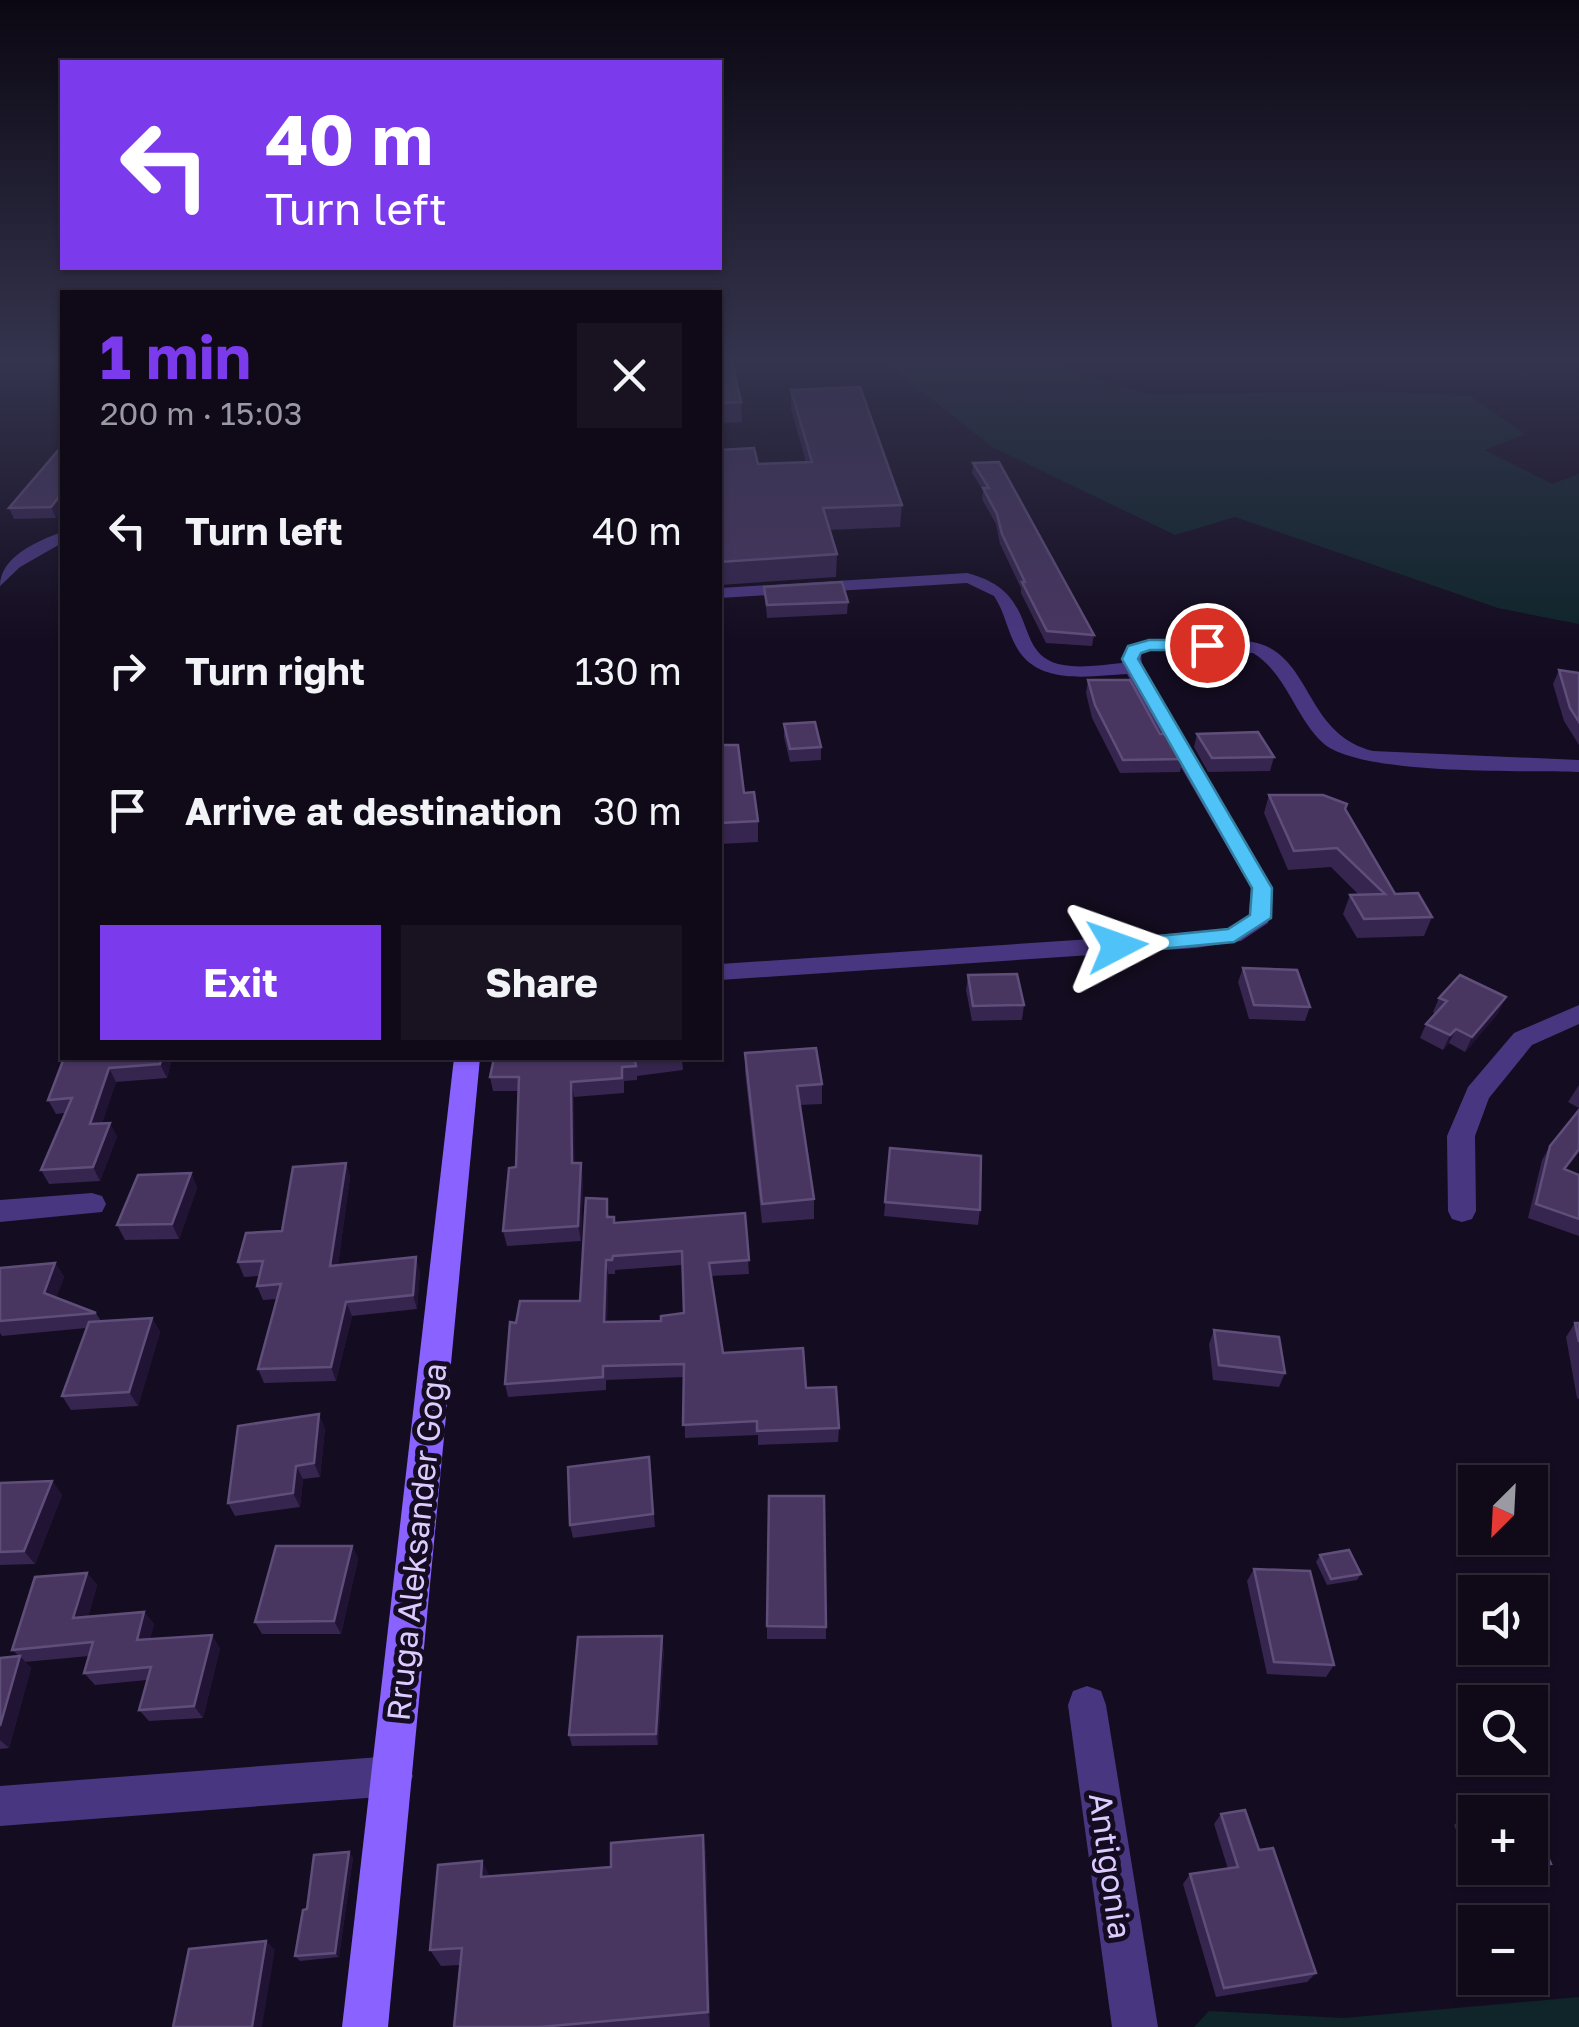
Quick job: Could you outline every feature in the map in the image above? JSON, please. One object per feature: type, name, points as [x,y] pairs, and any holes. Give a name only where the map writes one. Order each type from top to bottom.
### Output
[{"type":"main road","name":"Rruga Aleksander Goga","points":[[366,2027],[467,1060]]},
{"type":"street","points":[[0,581],[14,564],[60,538]]},
{"type":"street","points":[[722,592],[967,578],[989,581],[1001,590],[1031,655],[1044,666],[1067,670],[1133,668]]},
{"type":"street","points":[[722,972],[1196,940],[1234,936],[1260,918],[1262,888],[1133,668],[1130,659],[1134,650],[1149,645],[1236,645],[1258,649],[1273,658],[1327,736],[1345,750],[1373,757],[1579,766]]},
{"type":"street","points":[[1462,1211],[1462,1136],[1477,1094],[1523,1039],[1579,1014]]},
{"type":"street","points":[[0,1211],[92,1204]]},
{"type":"street","name":"Antigonia","points":[[1087,1705],[1135,2027]]},
{"type":"street","points":[[0,1806],[393,1776]]},
{"type":"green space","points":[[1006,454],[1492,454],[1552,484],[1579,474],[1579,624],[1498,608],[1235,517],[1175,535]]},
{"type":"green space","points":[[1579,1997],[1579,2027],[1194,2027],[1209,2011],[1344,2018]]},
{"type":"building","points":[[56,454],[60,454],[60,496],[51,507],[9,508]]},
{"type":"building","points":[[722,454],[755,454],[758,464],[812,462],[810,454],[884,454],[902,505],[823,508],[837,554],[722,562]]},
{"type":"building","points":[[999,462],[1094,635],[1047,631],[983,488],[989,488],[973,463]]},
{"type":"building","points":[[842,582],[848,602],[767,605],[764,587]]},
{"type":"building","points":[[1559,670],[1579,673],[1579,722],[1570,708]]},
{"type":"building","points":[[1088,680],[1130,680],[1160,734],[1168,734],[1183,759],[1123,760],[1095,705]]},
{"type":"building","points":[[815,722],[821,747],[790,749],[784,724]]},
{"type":"building","points":[[1258,732],[1274,757],[1212,758],[1197,734]]},
{"type":"building","points":[[722,745],[738,745],[744,793],[754,792],[758,821],[722,823]]},
{"type":"building","points":[[1269,795],[1323,795],[1347,804],[1345,809],[1395,894],[1418,893],[1432,917],[1364,919],[1350,895],[1385,894],[1337,848],[1294,851]]},
{"type":"building","points":[[1243,968],[1297,970],[1310,1007],[1254,1005]]},
{"type":"building","points":[[1017,974],[1024,1005],[973,1006],[968,975]]},
{"type":"building","points":[[1460,975],[1506,997],[1472,1037],[1456,1029],[1450,1035],[1426,1024],[1447,1001],[1439,998]]},
{"type":"building","points":[[816,1048],[822,1084],[797,1086],[814,1199],[762,1204],[745,1053]]},
{"type":"building","points":[[63,1060],[161,1060],[160,1064],[109,1068],[90,1124],[110,1123],[93,1167],[41,1170],[72,1098],[48,1100]]},
{"type":"building","points":[[494,1060],[644,1060],[635,1061],[636,1066],[622,1067],[622,1078],[571,1082],[572,1163],[581,1163],[578,1226],[503,1231],[509,1168],[516,1167],[519,1077],[490,1077]]},
{"type":"building","points":[[1579,1110],[1579,1149],[1564,1169],[1579,1175],[1579,1219],[1536,1204],[1550,1146]]},
{"type":"building","points":[[890,1148],[981,1156],[980,1210],[885,1202]]},
{"type":"building","points":[[346,1163],[330,1266],[416,1257],[413,1295],[346,1302],[331,1367],[258,1369],[281,1284],[257,1286],[263,1261],[238,1262],[246,1233],[282,1231],[293,1167]]},
{"type":"building","points":[[191,1173],[172,1224],[117,1225],[138,1175]]},
{"type":"building","points":[[586,1198],[607,1199],[607,1217],[614,1217],[614,1223],[745,1213],[749,1260],[709,1263],[723,1353],[803,1348],[806,1388],[836,1387],[839,1428],[757,1431],[757,1421],[683,1425],[684,1364],[603,1366],[603,1377],[505,1384],[510,1322],[516,1323],[520,1301],[580,1301]],"holes":[[[682,1251],[684,1313],[661,1316],[661,1321],[604,1322],[606,1260],[613,1256]]]},
{"type":"building","points":[[55,1263],[44,1293],[96,1313],[0,1321],[0,1268]]},
{"type":"building","points":[[152,1318],[129,1392],[62,1396],[89,1322]]},
{"type":"building","points":[[1214,1330],[1279,1337],[1285,1373],[1219,1365]]},
{"type":"building","points":[[319,1414],[314,1463],[296,1466],[293,1493],[228,1503],[238,1426]]},
{"type":"building","points":[[649,1457],[653,1514],[570,1525],[568,1467]]},
{"type":"building","points":[[52,1481],[24,1551],[0,1552],[0,1483]]},
{"type":"building","points":[[769,1496],[824,1496],[826,1627],[767,1626]]},
{"type":"building","points":[[276,1546],[352,1546],[334,1621],[255,1622]]},
{"type":"building","points":[[1349,1550],[1361,1574],[1331,1579],[1320,1555]]},
{"type":"building","points":[[1254,1569],[1310,1571],[1334,1665],[1274,1662]]},
{"type":"building","points":[[87,1573],[73,1618],[144,1612],[137,1640],[212,1635],[194,1706],[139,1710],[151,1667],[84,1673],[93,1642],[12,1650],[35,1577]]},
{"type":"building","points":[[662,1636],[656,1734],[569,1735],[578,1637]]},
{"type":"building","points":[[20,1656],[0,1726],[0,1658]]},
{"type":"building","points":[[1245,1810],[1259,1850],[1273,1848],[1316,1973],[1224,1988],[1190,1874],[1238,1867],[1221,1814]]},
{"type":"building","points":[[703,1835],[708,2012],[540,2027],[454,2027],[462,1948],[430,1950],[438,1865],[482,1861],[481,1877],[611,1867],[611,1843]]},
{"type":"building","points":[[349,1852],[335,1953],[295,1956],[303,1910],[307,1909],[314,1855]]},
{"type":"building","points":[[266,1941],[252,2027],[173,2027],[189,1949]]},
{"type":"route","points":[[1117,946],[1234,936],[1260,918],[1262,888],[1130,659],[1134,650],[1149,645],[1207,645]]}]
